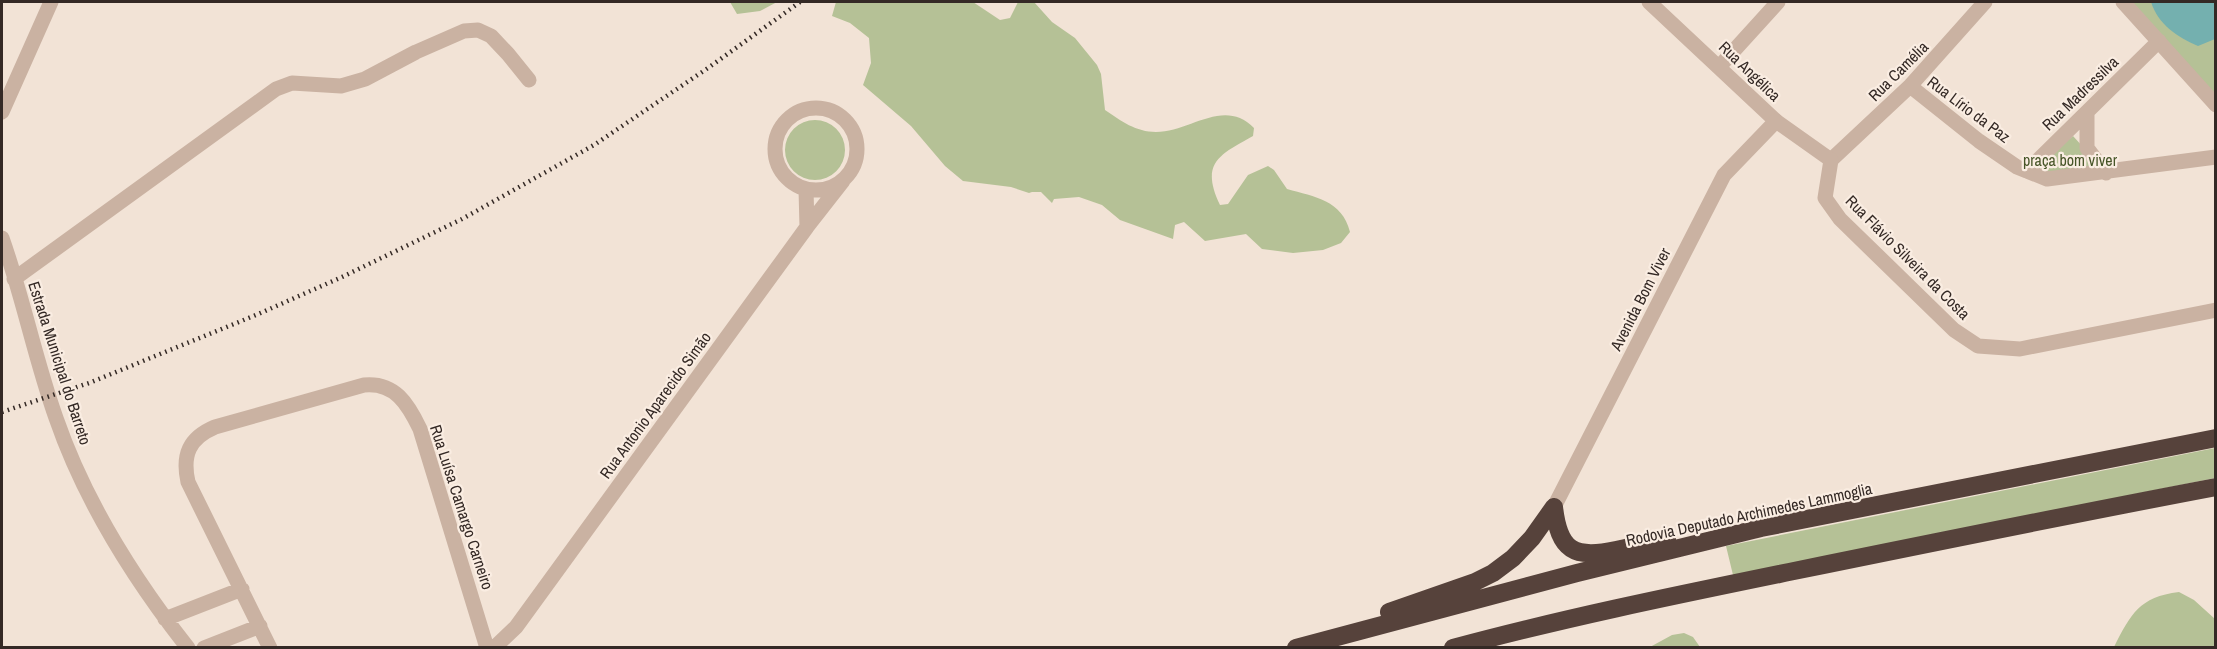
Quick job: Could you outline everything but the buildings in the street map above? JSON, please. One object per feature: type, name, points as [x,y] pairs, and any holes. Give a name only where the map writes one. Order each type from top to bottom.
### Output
[{"type":"highway","name":"Rodovia Deputado Archimedes Lammoglia","points":[[1296,648],[1577,573],[1761,528],[2216,438]]},
{"type":"highway","points":[[1453,648],[1554,622],[1713,588],[2216,487]]},
{"type":"highway","points":[[1554,507],[1558,530],[1565,544],[1577,552],[1590,554],[1720,530],[1761,528]]},
{"type":"highway","points":[[1316,642],[1371,618],[1475,582],[1493,573],[1513,558],[1532,538],[1554,507]]},
{"type":"street","points":[[2,112],[51,2]]},
{"type":"street","name":"Rua Angélica","points":[[1649,2],[1776,121],[1831,160]]},
{"type":"street","points":[[1719,67],[1778,2]]},
{"type":"street","name":"Rua Camélia","points":[[1831,160],[1910,86],[1985,2]]},
{"type":"street","points":[[2123,2],[2216,105]]},
{"type":"street","points":[[14,279],[276,89],[292,83],[341,86],[349,84],[365,79],[435,44],[464,32],[478,30],[491,36],[529,80]]},
{"type":"street","name":"Rua Madressilva","points":[[2027,171],[2159,42]]},
{"type":"street","name":"Rua Lírio da Paz","points":[[1910,86],[1979,141],[2017,167],[2049,180],[2216,157]]},
{"type":"street","name":"Rua Antonio Aparecido Simão","points":[[494,648],[516,627],[851,170],[856,158],[857,145],[853,133],[846,122],[836,114],[823,109],[809,109],[796,113],[785,122],[778,134],[775,148],[777,162],[783,174],[793,184],[806,189]]},
{"type":"street","points":[[2086,112],[2087,148],[2106,173]]},
{"type":"street","name":"Avenida Bom Viver","points":[[1554,507],[1724,176],[1776,121]]},
{"type":"street","name":"Rua Flávio Silveira da Costa","points":[[1831,160],[1825,198],[1839,219],[1954,330],[1978,346],[2020,349],[2216,310]]},
{"type":"street","points":[[807,227],[806,189],[825,189],[843,180]]},
{"type":"street","name":"Estrada Municipal do Barreto","points":[[2,238],[56,419],[76,469],[93,505],[116,544],[165,619],[188,648]]},
{"type":"street","name":"Rua Luísa Camargo Carneiro","points":[[270,648],[188,482],[184,465],[194,442],[204,432],[215,427],[377,384],[387,387],[398,395],[411,411],[420,429],[487,648]]},
{"type":"street","points":[[165,619],[242,590]]},
{"type":"street","points":[[204,648],[260,626]]},
{"type":"green space","points":[[730,2],[777,2],[760,11],[737,14]]},
{"type":"green space","points":[[836,2],[973,2],[1000,20],[1010,18],[1018,2],[1034,2],[1052,22],[1075,38],[1097,65],[1101,74],[1105,110],[1123,122],[1135,128],[1156,132],[1169,131],[1206,118],[1231,116],[1243,119],[1254,128],[1253,136],[1222,155],[1216,162],[1212,179],[1220,205],[1228,204],[1248,175],[1268,166],[1274,170],[1287,189],[1334,206],[1346,221],[1350,232],[1341,243],[1323,250],[1293,253],[1262,249],[1246,234],[1205,241],[1184,222],[1175,225],[1173,239],[1120,220],[1102,205],[1079,197],[1054,199],[1052,203],[1041,192],[1029,193],[1011,187],[963,181],[945,166],[911,126],[863,85],[871,63],[869,38],[850,23],[832,16]]},
{"type":"green space","points":[[2130,2],[2215,2],[2215,102]]},
{"type":"green space","points":[[815,120],[836,129],[845,150],[836,171],[815,180],[794,171],[785,150],[794,129]]},
{"type":"green space","name":"praça bom viver","points":[[2073,136],[2106,172],[2048,179],[2038,164]]},
{"type":"green space","points":[[2215,448],[2215,478],[1733,575],[1726,546]]},
{"type":"green space","points":[[2179,592],[2194,600],[2215,619],[2215,647],[2114,647],[2131,616],[2145,603],[2165,594]]},
{"type":"green space","points":[[1684,633],[1693,637],[1700,647],[1650,647],[1672,635]]},
{"type":"water","points":[[2151,2],[2215,2],[2215,39],[2198,46],[2183,38],[2163,23]]},
{"type":"railway","points":[[2,412],[89,383],[256,315],[342,277],[462,219],[594,145],[800,2]]}]
